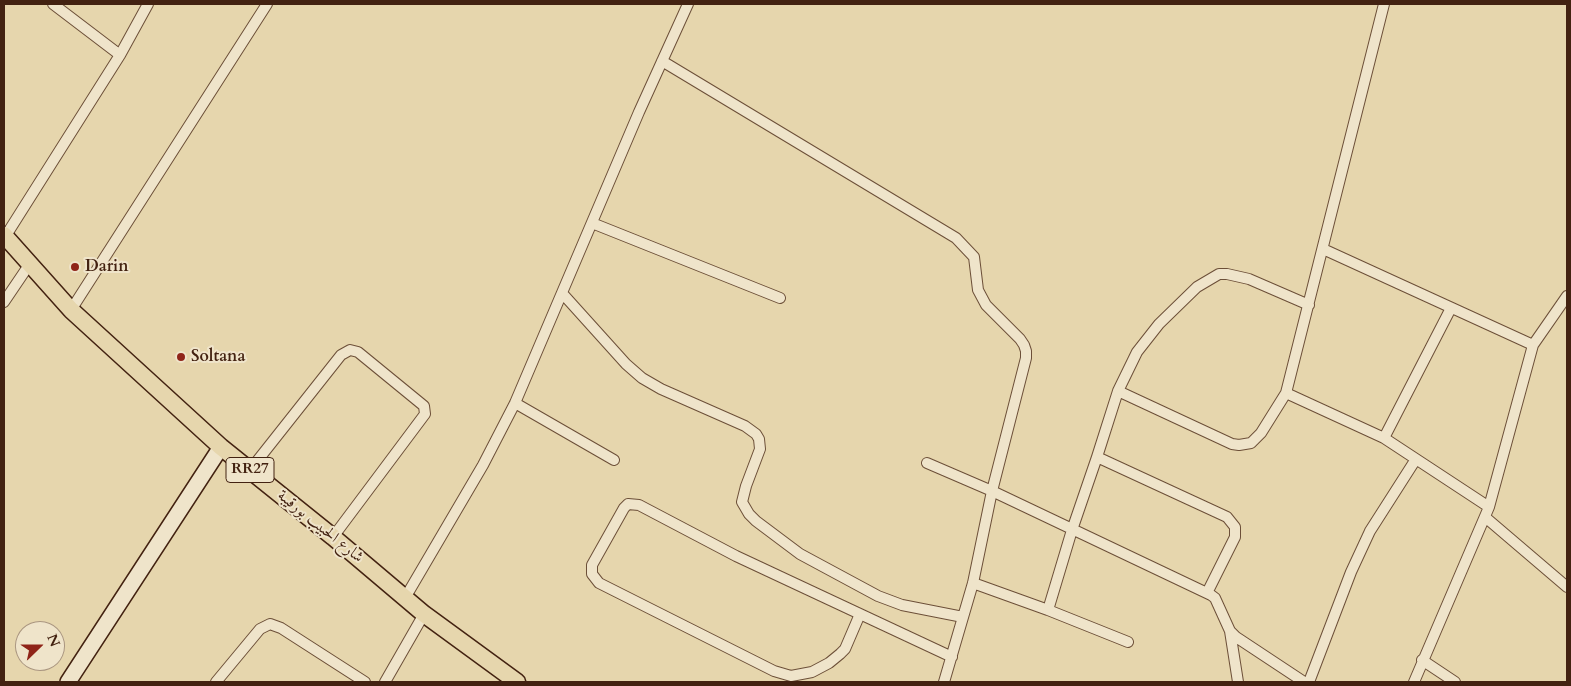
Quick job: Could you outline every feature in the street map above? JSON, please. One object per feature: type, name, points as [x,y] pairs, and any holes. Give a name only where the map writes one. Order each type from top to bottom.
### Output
[{"type":"main road","name":"شارع الحبيب بورقيبة","points":[[5,236],[71,310],[221,447],[333,537],[424,614],[517,682]]},
{"type":"street","points":[[53,4],[120,55]]},
{"type":"street","points":[[5,236],[120,55],[148,4]]},
{"type":"street","points":[[71,310],[267,4]]},
{"type":"street","points":[[405,598],[478,474],[515,403],[688,4]]},
{"type":"street","points":[[1118,391],[1232,444],[1239,445],[1251,442],[1261,433],[1286,393],[1384,4]]},
{"type":"street","points":[[662,61],[956,238],[971,253],[975,261],[976,283],[982,297],[992,312],[1020,339],[1026,351],[1026,358],[992,490],[973,582],[944,682]]},
{"type":"street","points":[[592,223],[780,298]]},
{"type":"street","points":[[1323,249],[1534,345]]},
{"type":"street","points":[[4,302],[29,265]]},
{"type":"street","points":[[1048,610],[1118,391],[1137,352],[1159,324],[1196,287],[1219,274],[1249,279],[1309,305]]},
{"type":"street","points":[[562,293],[626,364],[642,378],[662,389],[745,426],[756,434],[759,439],[760,448],[742,502],[748,514],[768,531],[800,554],[889,601],[963,617]]},
{"type":"street","points":[[1414,682],[1487,512],[1534,345],[1567,296]]},
{"type":"street","points":[[1384,438],[1451,308]]},
{"type":"street","points":[[250,470],[342,355],[350,350],[358,352],[424,406],[425,414],[333,537]]},
{"type":"street","points":[[1286,393],[1384,438],[1416,459],[1487,512],[1567,586]]},
{"type":"street","points":[[515,403],[614,460]]},
{"type":"street","points":[[68,682],[221,447]]},
{"type":"street","points":[[1097,457],[1228,517],[1235,527],[1235,537],[1207,593]]},
{"type":"street","points":[[1309,682],[1351,572],[1370,531],[1416,459]]},
{"type":"street","points":[[927,463],[992,490],[1215,598],[1230,632],[1238,682]]},
{"type":"street","points":[[860,614],[845,649],[840,654],[829,663],[812,672],[791,676],[774,671],[604,585],[593,578],[591,572],[592,565],[624,508],[628,504],[633,504],[644,507],[736,556],[952,657]]},
{"type":"street","points":[[973,582],[1128,642]]},
{"type":"street","points":[[385,682],[424,614]]},
{"type":"street","points":[[216,682],[260,629],[270,624],[281,628],[365,682]]},
{"type":"street","points":[[1230,632],[1304,682]]},
{"type":"street","points":[[1422,660],[1455,682]]},
{"type":"place","name":"Darin","points":[[75,267]]},
{"type":"place","name":"Soltana","points":[[181,357]]}]
